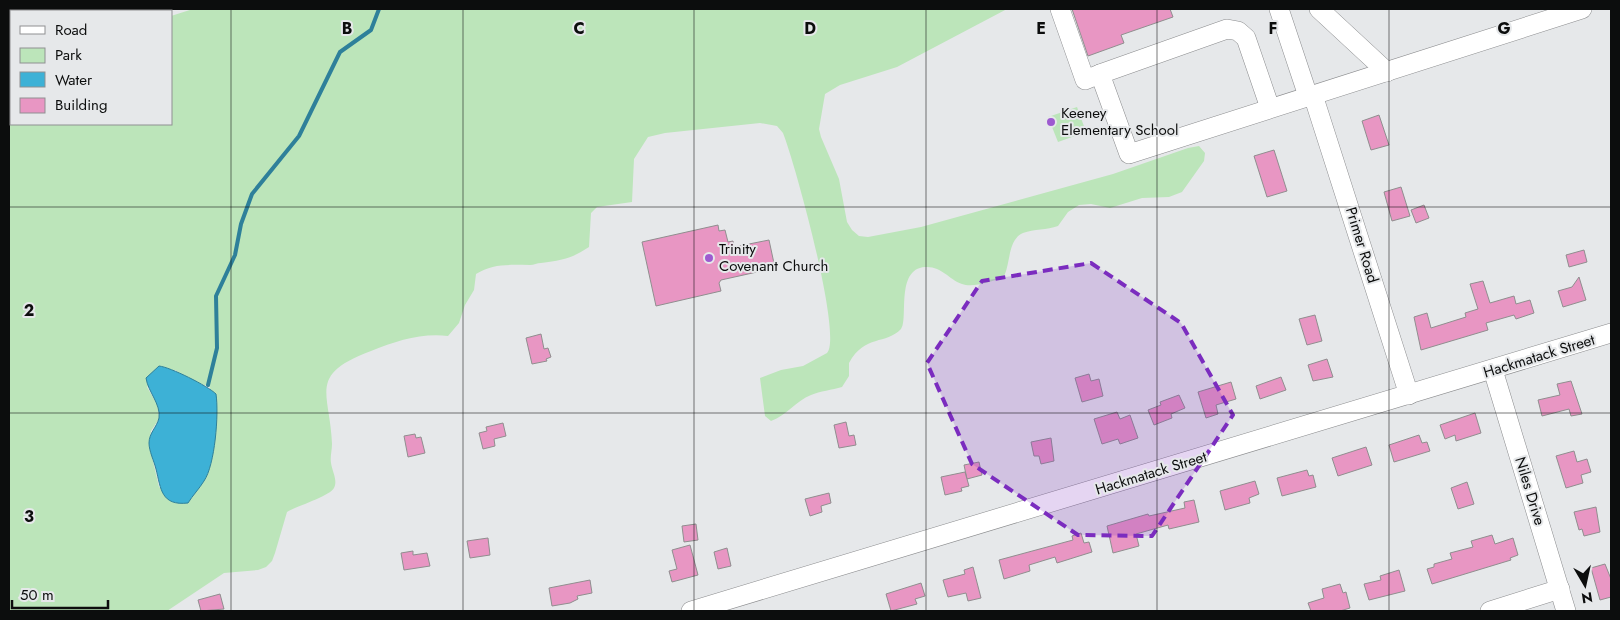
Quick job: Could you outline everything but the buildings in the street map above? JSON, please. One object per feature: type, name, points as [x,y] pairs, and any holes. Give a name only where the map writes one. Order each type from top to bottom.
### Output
[{"type":"street","points":[[1060,9],[1085,80],[1227,29],[1238,31],[1246,38],[1270,108]]},
{"type":"street","name":"Primer Road","points":[[1279,9],[1310,96],[1409,395]]},
{"type":"street","points":[[1319,9],[1386,72]]},
{"type":"street","points":[[1100,74],[1129,154],[1582,9]]},
{"type":"street","name":"Hackmatack Street","points":[[691,611],[1611,333]]},
{"type":"street","name":"Niles Drive","points":[[1493,370],[1566,611]]},
{"type":"street","points":[[1490,611],[1560,590]]},
{"type":"highlighted area","points":[[1091,263],[1181,323],[1233,415],[1152,536],[1078,535],[972,464],[927,363],[982,281]]},
{"type":"green space","points":[[193,9],[1007,9],[897,67],[840,85],[825,94],[819,129],[839,179],[847,222],[859,236],[868,237],[921,227],[1113,174],[1188,148],[1199,146],[1205,153],[1204,161],[1182,192],[1169,197],[1142,198],[1110,208],[1091,204],[1079,205],[1068,212],[1058,226],[1023,233],[1018,236],[1014,241],[1003,278],[982,284],[966,285],[931,267],[916,270],[910,276],[906,285],[901,329],[889,337],[869,344],[855,354],[849,363],[849,376],[842,387],[811,395],[771,421],[765,416],[760,378],[781,370],[803,366],[827,353],[830,340],[823,283],[815,247],[797,176],[783,133],[777,126],[760,123],[665,133],[648,137],[634,159],[632,202],[597,207],[591,213],[589,247],[561,260],[531,265],[502,265],[482,270],[476,274],[474,290],[465,305],[459,323],[448,336],[418,337],[399,341],[351,360],[338,368],[330,377],[327,387],[327,398],[332,444],[331,461],[335,479],[334,488],[326,494],[287,512],[272,561],[266,567],[258,570],[224,573],[167,611],[9,611],[9,57],[10,125],[172,125],[172,16]],"holes":[[[175,370],[189,380],[210,387],[204,481],[188,503],[159,487],[149,444],[151,431],[159,419],[158,406],[147,387]]]},
{"type":"green space","points":[[1077,107],[1086,132],[1058,142],[1048,117]]},
{"type":"water","points":[[159,366],[189,377],[216,394],[216,426],[211,463],[204,481],[188,503],[172,502],[164,495],[150,449],[149,439],[158,421],[159,413],[146,378]]},
{"type":"waterway","points":[[208,385],[217,348],[216,296],[235,255],[241,224],[252,194],[299,136],[340,52],[371,30],[379,9]]},
{"type":"place","name":"Keeney Elementary School","points":[[1051,122]]},
{"type":"place","name":"Trinity Covenant Church","points":[[709,258]]}]
